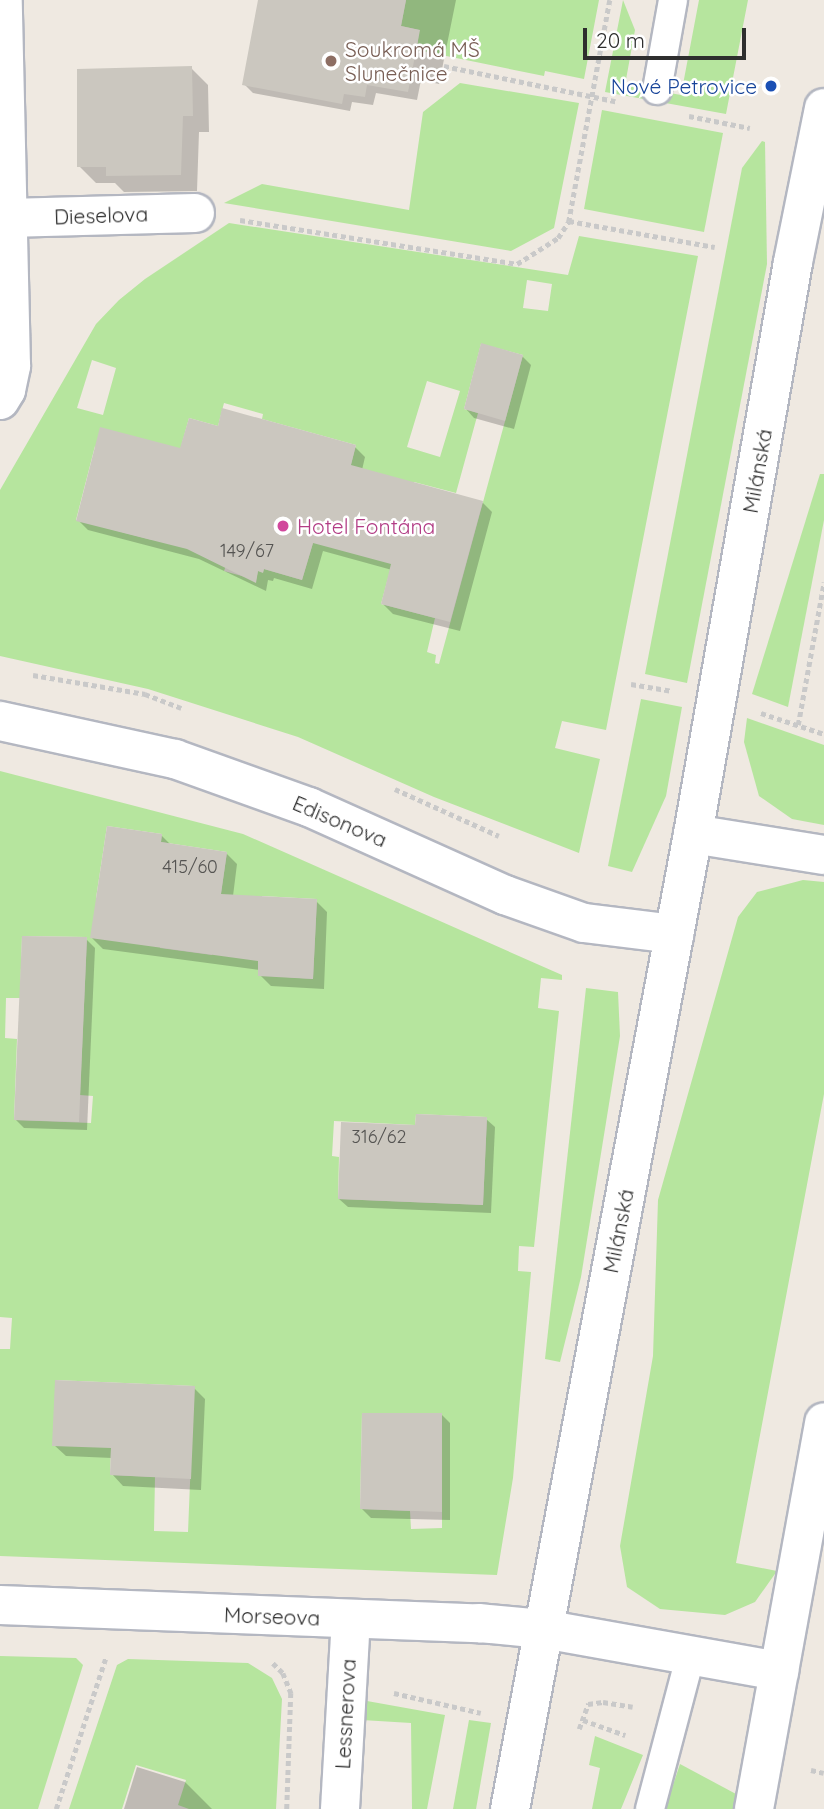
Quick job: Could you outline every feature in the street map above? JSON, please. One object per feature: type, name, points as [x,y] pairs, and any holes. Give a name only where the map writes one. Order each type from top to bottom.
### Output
[{"type":"street","points":[[0,400],[6,390],[11,366],[3,0]]},
{"type":"street","name":"Milánská","points":[[510,1809],[693,834],[793,262],[824,108]]},
{"type":"street","name":"Dieselova","points":[[8,218],[195,213]]},
{"type":"street","name":"Edisonova","points":[[0,721],[175,759],[309,807],[505,895],[584,923],[674,934]]},
{"type":"street","points":[[693,834],[824,855]]},
{"type":"street","points":[[754,1809],[824,1422]]},
{"type":"street","name":"Morseova","points":[[0,1605],[479,1623],[543,1629]]},
{"type":"street","name":"Lessnerova","points":[[340,1809],[351,1619]]},
{"type":"street","points":[[543,1629],[779,1671]]},
{"type":"lane","points":[[657,90],[673,0]]},
{"type":"lane","points":[[650,1809],[691,1654]]},
{"type":"path","points":[[195,213],[517,264],[558,238],[569,221],[610,0]]},
{"type":"path","points":[[444,66],[620,102]]},
{"type":"path","points":[[685,115],[750,128]]},
{"type":"path","points":[[569,221],[715,247]]},
{"type":"path","points":[[798,725],[824,582]]},
{"type":"path","points":[[718,698],[824,734]]},
{"type":"path","points":[[57,1809],[109,1647]]},
{"type":"path","points":[[269,1659],[283,1673],[291,1693],[287,1809]]},
{"type":"path","points":[[811,1770],[824,1773]]},
{"type":"green space","points":[[406,0],[599,0],[584,79],[545,71],[544,76],[417,50],[419,30],[401,26]]},
{"type":"green space","points":[[623,0],[635,30],[625,85],[681,95],[699,0],[748,0],[726,114],[605,92]]},
{"type":"green space","points":[[460,83],[579,103],[554,228],[511,251],[224,203],[262,184],[409,210],[423,112]]},
{"type":"green space","points":[[602,110],[723,133],[704,232],[584,209]]},
{"type":"green space","points":[[762,141],[765,142],[767,264],[687,683],[645,674],[742,168]]},
{"type":"green space","points":[[229,223],[568,275],[579,236],[698,256],[606,730],[562,721],[555,748],[600,759],[579,853],[434,797],[298,737],[148,689],[0,656],[0,490],[96,324],[119,300],[145,279]],"holes":[[[527,280],[552,284],[548,311],[523,308]],[[481,344],[523,355],[439,664],[435,663],[436,655],[427,652],[435,618],[381,604],[414,482],[456,493],[478,413],[464,409]],[[92,360],[116,368],[103,415],[77,408]],[[427,381],[460,391],[440,457],[407,447]],[[224,403],[263,414],[262,419],[356,445],[339,510],[313,543],[302,580],[264,569],[263,572],[258,571],[256,580],[224,571],[227,563],[179,454],[189,418],[218,426]],[[95,446],[152,540],[76,520]]]},
{"type":"green space","points":[[820,474],[824,474],[824,520],[788,707],[752,694]]},
{"type":"green space","points":[[641,699],[682,707],[666,796],[632,872],[608,866]]},
{"type":"green space","points":[[747,718],[824,745],[824,825],[792,819],[759,796],[744,742]]},
{"type":"green space","points":[[0,771],[243,834],[562,975],[562,980],[541,978],[538,1008],[559,1011],[534,1247],[519,1246],[518,1271],[531,1272],[513,1478],[497,1575],[0,1556],[0,1349],[10,1349],[12,1318],[0,1317]],"holes":[[[107,826],[162,834],[161,842],[227,852],[212,955],[160,948],[165,909],[96,898]],[[262,896],[317,899],[313,979],[258,975]],[[22,936],[87,937],[80,1095],[93,1096],[91,1123],[14,1120],[17,1039],[5,1038],[6,998],[20,998]],[[416,1114],[487,1117],[483,1205],[338,1199],[339,1157],[332,1156],[334,1121],[415,1125]],[[55,1380],[194,1386],[188,1532],[154,1531],[155,1477],[110,1475],[111,1448]],[[362,1413],[442,1413],[442,1446],[438,1446],[442,1462],[442,1528],[411,1529],[410,1511],[360,1509]]]},
{"type":"green space","points":[[803,880],[824,882],[824,1094],[736,1563],[777,1571],[755,1602],[725,1615],[660,1609],[627,1587],[620,1546],[653,1356],[658,1200],[738,917],[757,892]]},
{"type":"green space","points":[[586,988],[618,992],[620,1036],[581,1277],[560,1362],[545,1359]]},
{"type":"green space","points":[[0,1656],[76,1658],[83,1665],[38,1809],[0,1809]]},
{"type":"green space","points":[[128,1659],[248,1663],[272,1678],[282,1699],[276,1809],[189,1809],[178,1805],[186,1780],[136,1765],[122,1809],[69,1809],[117,1665]]},
{"type":"green space","points":[[367,1701],[445,1715],[427,1809],[412,1809],[411,1723],[362,1720]]},
{"type":"green space","points":[[469,1720],[491,1723],[476,1809],[453,1809]]},
{"type":"green space","points":[[595,1736],[643,1755],[621,1809],[592,1809],[600,1768],[589,1765]]},
{"type":"green space","points":[[680,1764],[736,1794],[734,1809],[665,1809]]},
{"type":"building","name":"Soukromá MŠ Slunečnice","points":[[258,0],[406,0],[401,26],[420,30],[408,92],[367,85],[365,97],[344,94],[342,104],[242,85]]},
{"type":"building","points":[[192,66],[193,116],[183,116],[181,175],[106,176],[106,167],[77,167],[77,69]]},
{"type":"building","points":[[481,343],[523,355],[505,421],[464,409]]},
{"type":"building","points":[[222,408],[356,445],[351,465],[483,501],[450,622],[381,604],[391,564],[313,543],[302,580],[264,569],[263,573],[258,571],[256,583],[187,549],[76,521],[100,427],[180,448],[189,418],[218,426]]},
{"type":"building","points":[[107,826],[162,834],[161,842],[227,852],[221,894],[317,899],[313,979],[258,976],[258,961],[90,938]]},
{"type":"building","points":[[22,936],[87,937],[79,1122],[14,1120]]},
{"type":"building","points":[[416,1114],[487,1117],[483,1205],[338,1199],[341,1122],[415,1125]]},
{"type":"building","points":[[55,1380],[195,1386],[191,1479],[110,1475],[111,1448],[52,1446]]},
{"type":"building","points":[[362,1413],[442,1413],[442,1512],[360,1509]]},
{"type":"place","name":"Soukromá MŠ Slunečnice","points":[[331,61]]},
{"type":"place","name":"Nové Petrovice","points":[[771,86]]},
{"type":"place","name":"Hotel Fontána","points":[[283,526]]}]
